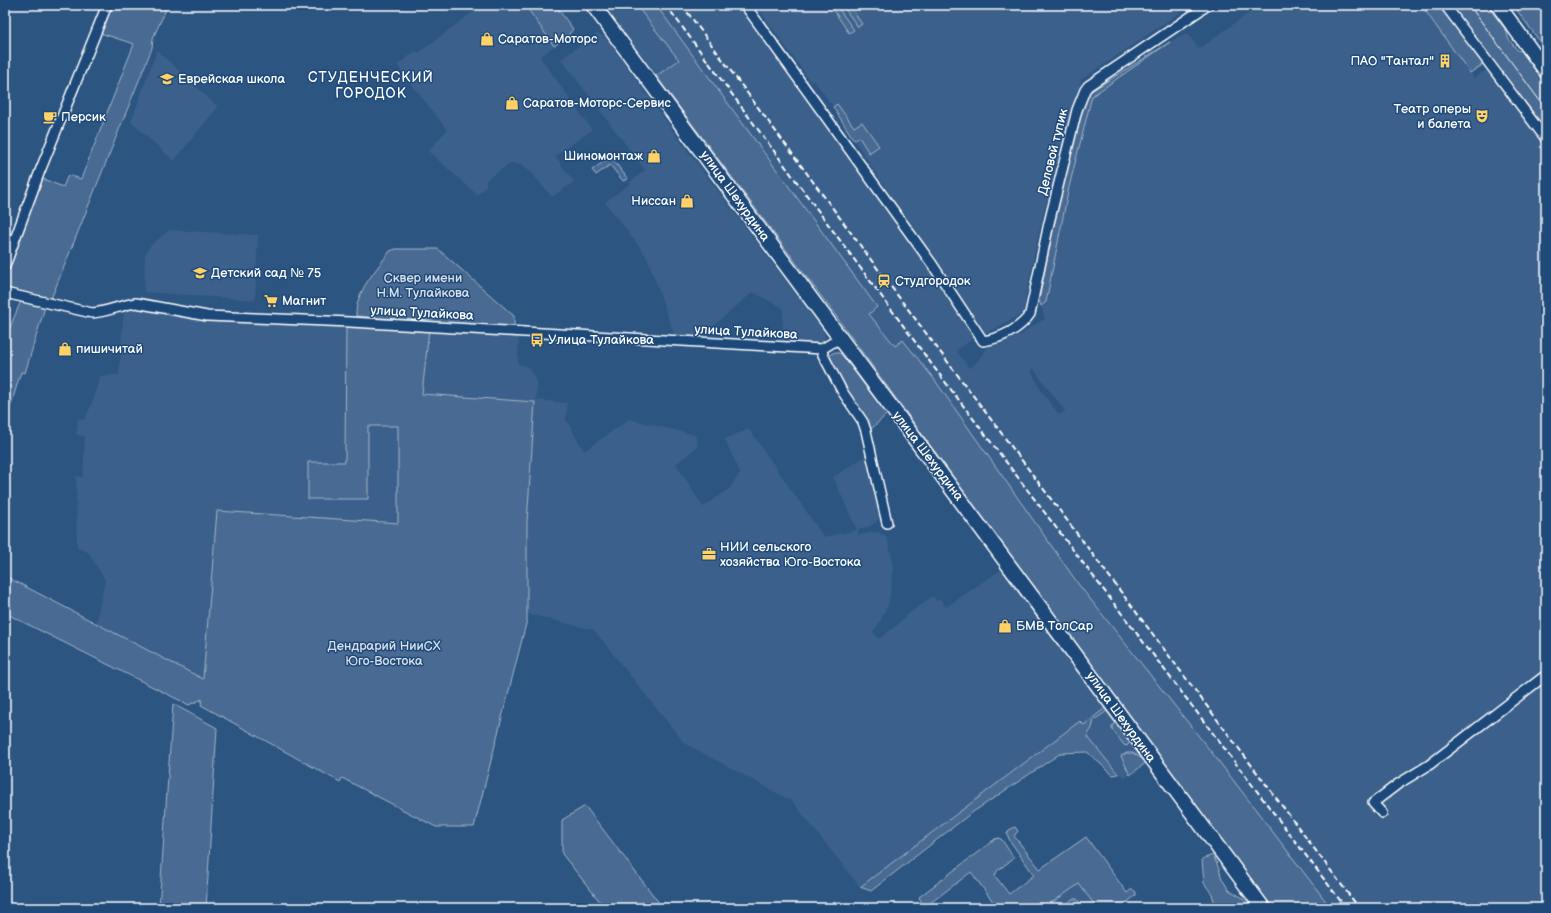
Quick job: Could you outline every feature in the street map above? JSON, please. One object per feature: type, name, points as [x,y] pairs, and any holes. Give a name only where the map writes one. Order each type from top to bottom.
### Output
[{"type":"main road","name":"улица Шехурдина","points":[[593,5],[1263,908]]},
{"type":"main road","points":[[1498,5],[1542,56],[1546,71]]},
{"type":"street","points":[[5,266],[40,171],[107,5]]},
{"type":"street","name":"Деловой тупик","points":[[744,5],[932,264],[984,340],[994,339],[1016,329],[1024,323],[1030,314],[1049,224],[1077,110],[1088,86],[1208,5]]},
{"type":"street","points":[[1445,5],[1546,139]]},
{"type":"street","name":"улица Тулайкова","points":[[5,293],[92,313],[103,313],[125,304],[136,303],[207,316],[350,322],[822,349]]},
{"type":"street","points":[[840,338],[822,349],[822,355],[842,391],[863,422],[872,453],[887,523]]},
{"type":"street","points":[[1382,813],[1373,804],[1404,780],[1429,765],[1546,675]]},
{"type":"shaded area","points":[[482,5],[525,5],[554,46],[540,57],[592,130],[555,156],[574,182],[552,197],[531,172],[521,165],[511,163],[487,179],[485,188],[477,195],[428,151],[447,130],[397,65],[416,51],[418,53]]},
{"type":"shaded area","points":[[603,5],[636,5],[680,60],[656,76]]},
{"type":"shaded area","points":[[656,5],[739,5],[978,336],[956,350],[969,368],[974,365],[989,346],[1014,333],[1020,336],[1029,328],[1045,319],[1041,306],[1046,302],[1069,187],[1092,96],[1170,42],[1187,33],[1199,49],[1260,5],[1421,5],[1474,78],[1485,71],[1491,71],[1546,145],[1546,908],[1331,908],[1220,763],[1079,585],[934,379],[903,340],[895,346],[869,314],[876,307]],"holes":[[[1033,368],[1065,411],[1059,415],[1040,389],[1031,370]]]},
{"type":"shaded area","points":[[756,5],[1191,5],[1081,80],[1055,168],[1039,233],[1025,299],[1025,312],[983,335],[833,107],[814,80],[811,82]]},
{"type":"shaded area","points":[[596,34],[603,36],[610,43],[681,142],[823,330],[825,339],[822,343],[818,345],[782,343],[783,308],[753,292],[699,338],[675,337],[647,257],[605,202],[631,183],[630,182],[645,170],[561,59]]},
{"type":"shaded area","name":"Еврейская школа","points":[[157,50],[218,107],[174,161],[131,122]]},
{"type":"shaded area","name":"Детский сад № 75","points":[[169,230],[258,235],[255,300],[144,292],[145,255],[150,246]]},
{"type":"shaded area","name":"НИИ сельского хозяйства Юго-Востока","points":[[131,308],[218,320],[353,325],[519,335],[518,364],[529,367],[537,383],[536,400],[567,403],[566,419],[584,451],[629,419],[695,435],[698,446],[676,464],[703,507],[729,489],[740,473],[725,439],[749,429],[824,537],[857,530],[833,477],[869,454],[881,507],[878,520],[870,526],[858,530],[858,535],[878,532],[886,536],[892,557],[893,575],[888,605],[873,632],[879,639],[907,615],[933,596],[936,601],[940,599],[946,607],[1002,569],[1105,708],[1084,726],[1080,721],[860,887],[792,801],[684,743],[594,630],[524,613],[406,519],[205,680],[96,623],[105,580],[88,552],[77,548],[76,476],[83,477],[85,436],[76,435],[78,419],[85,419],[92,403],[100,376],[119,375],[124,309]]},
{"type":"shaded area","points":[[1107,711],[1147,762],[1126,777],[1118,774],[1087,736],[1092,728],[1094,720]]},
{"type":"shaded area","points":[[1074,875],[1098,908],[1029,908]]},
{"type":"green space","points":[[111,5],[168,5],[153,38],[152,48],[51,299],[6,291],[5,276],[40,183],[43,179],[63,187],[68,175],[81,179],[134,44],[100,33]]},
{"type":"green space","points":[[525,5],[555,5],[573,29],[567,37],[554,46]]},
{"type":"green space","points":[[636,5],[656,5],[877,307],[869,314],[895,346],[903,340],[934,379],[1079,585],[1220,763],[1331,908],[1273,908],[1053,614],[833,312],[656,76],[679,60]]},
{"type":"green space","points":[[836,5],[854,30],[849,33],[832,8]]},
{"type":"green space","points":[[842,5],[849,5],[862,24],[858,27]]},
{"type":"green space","points":[[1421,5],[1440,5],[1483,61],[1481,66],[1470,73]]},
{"type":"green space","points":[[1450,5],[1487,5],[1507,32],[1508,38],[1517,50],[1521,51],[1546,85],[1546,129]]},
{"type":"green space","points":[[1513,5],[1546,5],[1546,43],[1541,43]]},
{"type":"green space","points":[[1170,42],[1092,96],[1069,187],[1046,302],[1041,306],[1039,300],[1054,225],[1081,111],[1090,92]]},
{"type":"green space","points":[[837,104],[854,127],[862,122],[879,146],[869,153],[859,137],[854,140],[833,107]]},
{"type":"green space","points":[[609,158],[614,161],[628,179],[623,181],[610,165],[596,175],[592,170]]},
{"type":"green space","name":"Сквер имени Н.М. Тулайкова","points":[[396,249],[438,249],[514,316],[514,328],[356,316],[359,298],[367,282],[390,251]]},
{"type":"green space","points":[[21,301],[45,307],[25,373],[21,372],[5,424],[5,339]]},
{"type":"green space","name":"Дендрарий НииСХ Юго-Востока","points":[[346,326],[429,329],[422,394],[535,402],[527,523],[527,620],[474,827],[436,827],[342,778],[340,782],[201,705],[202,699],[189,705],[5,613],[5,576],[203,679],[217,511],[398,523],[398,426],[368,426],[368,499],[308,499],[308,462],[345,462]]},
{"type":"green space","points":[[835,352],[841,354],[887,414],[869,431],[846,395],[829,357]]},
{"type":"green space","points":[[173,704],[217,728],[206,908],[159,908]]},
{"type":"green space","points":[[1105,708],[1107,711],[1094,720],[1092,728],[1087,736],[1118,774],[1113,775],[1087,752],[1061,753],[970,814],[871,891],[860,887],[1080,721],[1084,725]]},
{"type":"green space","points":[[1116,723],[1130,741],[1127,746],[1124,745],[1112,729],[1112,726]]},
{"type":"green space","points":[[1127,753],[1133,753],[1147,762],[1130,775],[1121,756]]},
{"type":"green space","points":[[585,806],[663,908],[605,908],[562,854],[562,820]]},
{"type":"green space","points":[[1015,827],[1018,831],[1014,836],[1040,869],[1086,837],[1127,893],[1132,889],[1136,892],[1136,895],[1120,908],[1097,908],[1079,884],[1044,908],[987,908],[994,903],[971,872],[929,904],[932,908],[924,908],[919,897],[995,839],[999,838],[1002,840],[1014,858],[997,871],[995,876],[1009,894],[1034,875],[1010,841],[1007,834],[1009,830]]},
{"type":"green space","points":[[1213,855],[1222,879],[1229,890],[1243,898],[1251,908],[1216,908],[1212,894],[1204,883],[1202,859]]},
{"type":"green space","points":[[1072,899],[1077,899],[1083,908],[1066,908]]},
{"type":"tram line","points":[[1469,5],[1546,109]]},
{"type":"railway","points":[[666,5],[933,366],[1346,908]]},
{"type":"railway","points":[[682,5],[886,280],[1359,908]]},
{"type":"place","name":"Саратов-Моторс","points":[[487,39]]},
{"type":"place","name":"ПАО \"Тантал\"","points":[[1445,61]]},
{"type":"place","name":"Еврейская школа","points":[[167,79]]},
{"type":"place","name":"Саратов-Моторс-Сервис","points":[[512,103]]},
{"type":"place","name":"Театр оперы и балета","points":[[1482,116]]},
{"type":"place","name":"Персик","points":[[50,117]]},
{"type":"place","name":"Шиномонтаж","points":[[654,156]]},
{"type":"place","name":"Ниссан","points":[[687,201]]},
{"type":"place","name":"Детский сад № 75","points":[[200,273]]},
{"type":"place","name":"Студгородок","points":[[884,281]]},
{"type":"place","name":"Магнит","points":[[271,301]]},
{"type":"place","name":"Улица Тулайкова","points":[[537,340]]},
{"type":"place","name":"пишичитай","points":[[65,349]]},
{"type":"place","name":"НИИ сельского хозяйства Юго-Востока","points":[[709,554]]},
{"type":"place","name":"БМВ ТолСар","points":[[1005,626]]},
{"type":"district","name":"СТУДЕНЧЕСКИЙ ГОРОДОК","points":[[371,86]]}]
